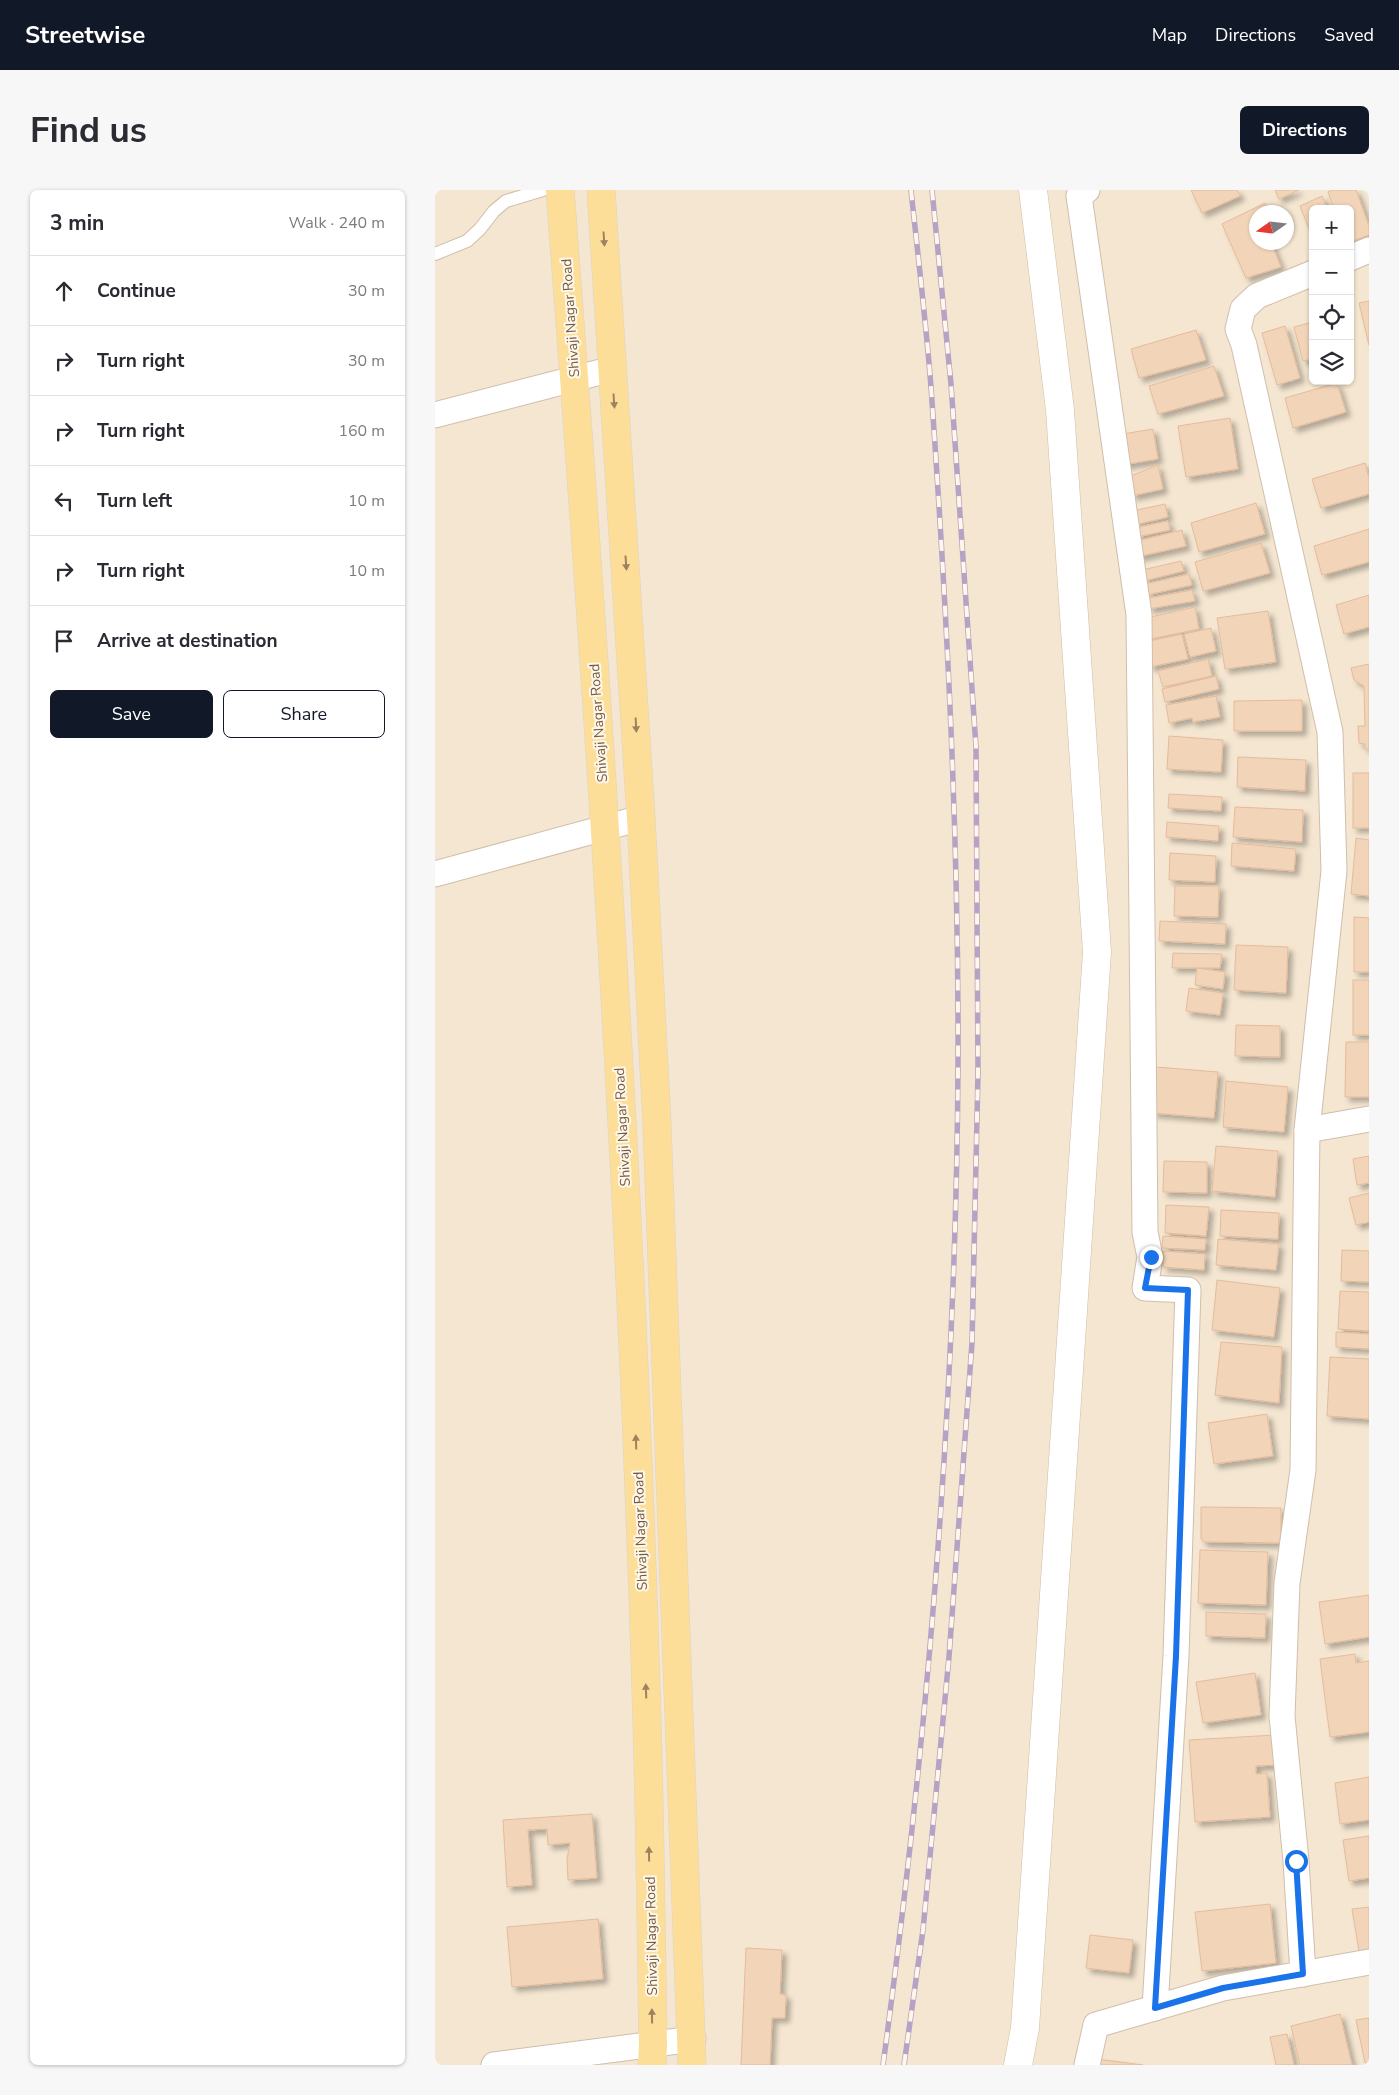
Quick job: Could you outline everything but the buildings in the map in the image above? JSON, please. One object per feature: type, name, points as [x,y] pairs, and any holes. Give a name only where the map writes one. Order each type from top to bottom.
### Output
[{"type":"main road","name":"Shivaji Nagar Road","points":[[560,190],[605,828],[627,1231],[645,1671],[652,2055]]},
{"type":"main road","points":[[601,190],[641,818],[657,1125],[692,2052]]},
{"type":"street","points":[[1018,2065],[1025,2028],[1097,952],[1060,410],[1033,190]]},
{"type":"street","points":[[1087,190],[1079,196],[1139,615],[1145,1232],[1151,1257],[1145,1288],[1188,1290],[1176,1656],[1155,2008]]},
{"type":"street","points":[[1354,256],[1369,250]]},
{"type":"street","points":[[1303,1974],[1296,1861],[1282,1716],[1287,1583],[1303,1470],[1307,1130],[1334,871],[1330,732],[1244,345],[1238,329],[1243,309],[1257,296],[1309,275]]},
{"type":"street","points":[[435,415],[612,369]]},
{"type":"street","points":[[435,874],[641,818]]},
{"type":"street","points":[[1307,1130],[1369,1119]]},
{"type":"street","points":[[1087,2065],[1096,2025],[1223,1988],[1369,1962]]},
{"type":"street","points":[[494,2065],[692,2052]]},
{"type":"lane","points":[[435,254],[467,240],[506,201],[543,190]]},
{"type":"shaded area","points":[[435,190],[1369,190],[1369,2065],[435,2065]]},
{"type":"railway","points":[[883,2065],[913,1816],[937,1567],[952,1317],[958,1067],[954,812],[947,642],[931,387],[911,190]]},
{"type":"railway","points":[[904,2065],[923,1930],[949,1657],[972,1343],[978,1073],[976,747],[951,384],[932,190]]},
{"type":"route","points":[[1151,1257],[1145,1288],[1188,1290],[1176,1656],[1155,2008],[1223,1988],[1303,1974],[1296,1861]]}]
